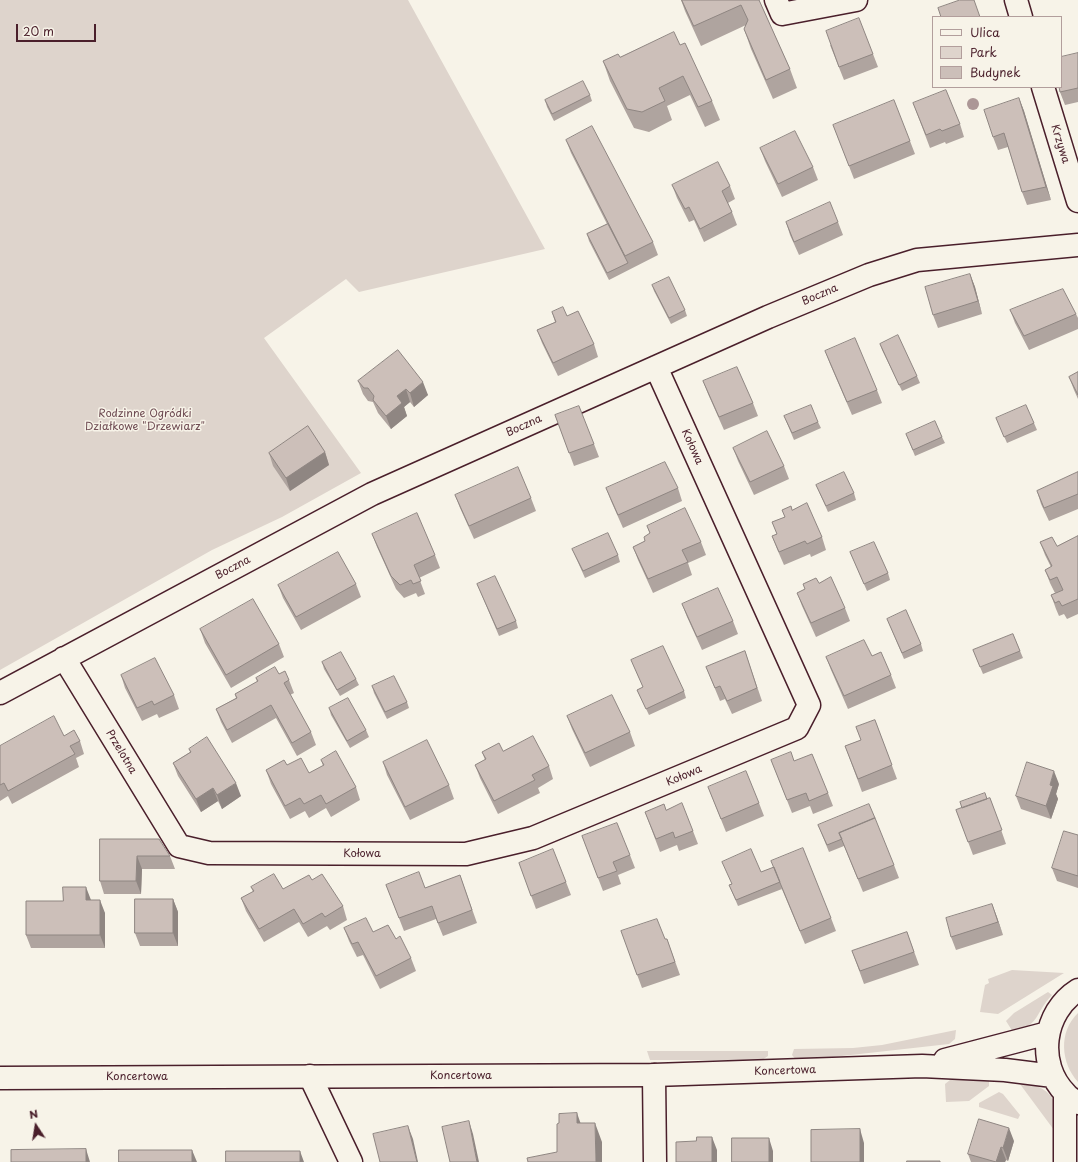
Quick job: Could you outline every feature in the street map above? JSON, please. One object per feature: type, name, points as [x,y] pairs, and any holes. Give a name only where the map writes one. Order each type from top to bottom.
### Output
[{"type":"street","points":[[776,0],[782,14],[856,0]]},
{"type":"street","points":[[1016,0],[1021,16]]},
{"type":"street","name":"Krzywa","points":[[1043,88],[1078,201]]},
{"type":"street","name":"Boczna","points":[[0,693],[372,494],[656,367],[869,275],[917,260],[1078,245]]},
{"type":"street","name":"Kołowa","points":[[179,846],[209,854],[466,854],[534,838],[797,728],[809,705],[656,367]]},
{"type":"street","name":"Przelotna","points":[[64,658],[179,846]]},
{"type":"street","points":[[1065,1162],[1072,1099],[1053,1076],[1047,1054],[1048,1033],[1056,1012],[1070,995],[1078,990]]},
{"type":"street","name":"Koncertowa","points":[[922,1066],[1048,1033]]},
{"type":"street","name":"Koncertowa","points":[[0,1078],[654,1075],[922,1066],[1005,1070],[1053,1076]]},
{"type":"street","points":[[654,1075],[655,1162]]},
{"type":"street","points":[[310,1076],[351,1162]]},
{"type":"green space","name":"Rodzinne Ogródki Działkowe \"Drzewiarz\"","points":[[0,0],[408,0],[545,249],[359,292],[346,279],[264,338],[361,473],[282,517],[212,550],[0,670]]},
{"type":"green space","points":[[1012,970],[1064,973],[998,1014],[980,1012],[985,985],[989,983],[988,979]]},
{"type":"green space","points":[[1048,992],[1052,995],[1033,1022],[1029,1026],[1013,1032],[1006,1021],[1014,1013]]},
{"type":"green space","points":[[1078,1013],[1078,1082],[1068,1066],[1064,1048],[1067,1029]]},
{"type":"green space","points":[[956,1030],[955,1039],[949,1044],[797,1061],[792,1055],[794,1049],[853,1048],[882,1045]]},
{"type":"green space","points":[[647,1051],[768,1051],[768,1056],[762,1060],[650,1060]]},
{"type":"green space","points":[[989,1079],[989,1086],[969,1101],[946,1102],[945,1084],[950,1080]]},
{"type":"green space","points":[[1017,1080],[1035,1085],[1051,1096],[1057,1110],[1054,1130]]},
{"type":"green space","points":[[999,1092],[1003,1094],[1020,1115],[1018,1119],[979,1107],[979,1103]]},
{"type":"building","points":[[682,0],[759,0],[790,69],[766,80],[744,29],[748,20],[741,5],[694,26]]},
{"type":"building","points":[[960,0],[974,0],[980,16],[941,16],[938,8]]},
{"type":"building","points":[[859,18],[873,54],[839,67],[826,31]]},
{"type":"building","points":[[674,32],[680,45],[685,43],[712,101],[698,107],[683,76],[659,88],[665,101],[642,112],[627,109],[603,61],[618,54],[620,57]]},
{"type":"building","points":[[1078,53],[1078,88],[1060,92],[1059,88],[1062,88],[1062,57]]},
{"type":"building","points":[[583,81],[590,95],[552,114],[545,100]]},
{"type":"building","points":[[946,90],[960,124],[942,131],[940,129],[926,135],[913,103]]},
{"type":"building","points":[[1019,98],[1046,187],[1022,192],[1004,133],[993,137],[984,110]]},
{"type":"building","points":[[894,100],[910,141],[849,166],[833,125]]},
{"type":"building","points":[[592,126],[653,242],[625,256],[566,140]]},
{"type":"building","points":[[795,131],[813,167],[778,184],[760,148]]},
{"type":"building","points":[[718,162],[730,186],[722,191],[732,212],[700,229],[689,207],[685,209],[672,185]]},
{"type":"building","points":[[830,202],[838,222],[794,242],[786,222]]},
{"type":"building","points":[[608,224],[628,263],[607,273],[587,234]]},
{"type":"building","points":[[970,274],[978,301],[933,315],[925,287]]},
{"type":"building","points":[[669,277],[685,310],[669,318],[652,285]]},
{"type":"building","points":[[1063,289],[1076,314],[1024,336],[1010,310]]},
{"type":"building","points":[[563,307],[567,316],[578,311],[594,344],[553,363],[537,330],[556,322],[552,312]]},
{"type":"building","points":[[898,335],[917,376],[899,385],[880,344]]},
{"type":"building","points":[[855,338],[877,390],[847,402],[825,351]]},
{"type":"building","points":[[398,350],[423,382],[410,393],[406,389],[397,396],[402,403],[386,416],[373,400],[374,396],[368,388],[364,388],[358,381]]},
{"type":"building","points":[[737,367],[753,403],[719,417],[703,381]]},
{"type":"building","points":[[1078,372],[1078,395],[1069,377]]},
{"type":"building","points":[[811,405],[818,422],[792,433],[784,416]]},
{"type":"building","points":[[1026,405],[1034,423],[1004,437],[996,418]]},
{"type":"building","points":[[579,406],[594,444],[569,453],[555,415]]},
{"type":"building","points":[[935,421],[942,437],[913,450],[906,434]]},
{"type":"building","points":[[308,426],[325,452],[286,478],[269,453]]},
{"type":"building","points":[[767,431],[784,466],[750,482],[733,448]]},
{"type":"building","points":[[665,462],[678,488],[618,515],[606,488]]},
{"type":"building","points":[[518,467],[531,498],[469,526],[455,495]]},
{"type":"building","points":[[844,472],[854,493],[826,506],[816,485]]},
{"type":"building","points":[[1078,472],[1078,494],[1044,508],[1037,491]]},
{"type":"building","points":[[807,503],[822,537],[807,544],[805,541],[779,552],[772,536],[777,534],[772,522],[785,517],[782,510],[791,506],[792,510]]},
{"type":"building","points":[[685,508],[701,542],[682,550],[688,562],[648,579],[633,547],[645,541],[644,537],[650,533],[647,526]]},
{"type":"building","points":[[417,513],[435,555],[414,565],[421,581],[413,584],[411,580],[400,585],[391,576],[372,534]]},
{"type":"building","points":[[608,533],[618,555],[583,571],[572,549]]},
{"type":"building","points":[[1078,536],[1078,599],[1062,606],[1059,601],[1055,603],[1051,595],[1063,590],[1057,577],[1050,580],[1045,570],[1052,566],[1040,542],[1052,537],[1057,546]]},
{"type":"building","points":[[874,542],[888,573],[864,584],[850,552]]},
{"type":"building","points":[[338,552],[356,584],[296,617],[278,585]]},
{"type":"building","points":[[495,576],[516,621],[497,629],[477,584]]},
{"type":"building","points":[[831,577],[845,608],[811,623],[797,593],[805,589],[803,584],[816,578],[819,583]]},
{"type":"building","points":[[718,588],[733,621],[697,637],[682,604]]},
{"type":"building","points":[[253,599],[279,644],[226,675],[200,629]]},
{"type":"building","points":[[906,610],[921,644],[902,653],[887,619]]},
{"type":"building","points":[[1013,634],[1020,651],[980,667],[973,650]]},
{"type":"building","points":[[864,640],[872,656],[881,652],[891,675],[844,696],[826,657]]},
{"type":"building","points":[[663,646],[684,691],[646,709],[637,690],[643,687],[631,660]]},
{"type":"building","points":[[745,651],[757,688],[727,701],[720,686],[715,688],[706,667]]},
{"type":"building","points":[[341,652],[356,679],[337,690],[322,662]]},
{"type":"building","points":[[155,658],[174,695],[154,705],[152,701],[137,708],[121,675]]},
{"type":"building","points":[[275,667],[279,674],[285,671],[289,680],[284,683],[311,732],[292,743],[271,705],[227,730],[216,709],[237,698],[235,694],[258,681],[256,678]]},
{"type":"building","points":[[394,676],[407,702],[385,712],[372,686]]},
{"type":"building","points":[[612,695],[630,732],[585,753],[567,716]]},
{"type":"building","points":[[348,698],[366,730],[347,741],[329,708]]},
{"type":"building","points":[[54,716],[64,736],[74,730],[80,741],[70,746],[75,754],[8,791],[4,783],[0,785],[0,746]]},
{"type":"building","points":[[875,720],[892,765],[858,779],[845,746],[861,740],[856,727]]},
{"type":"building","points":[[533,736],[549,766],[532,775],[535,780],[494,801],[475,765],[486,759],[482,752],[499,743],[503,751]]},
{"type":"building","points":[[207,737],[236,783],[217,795],[213,788],[196,799],[173,763],[191,752],[189,749]]},
{"type":"building","points":[[427,740],[449,785],[405,807],[383,762]]},
{"type":"building","points":[[336,751],[356,787],[326,804],[321,795],[304,804],[300,798],[285,806],[266,770],[284,760],[287,765],[301,758],[309,773],[324,765],[321,760]]},
{"type":"building","points":[[791,752],[794,761],[812,754],[828,793],[809,801],[806,793],[787,800],[771,760]]},
{"type":"building","points":[[1027,762],[1054,771],[1050,785],[1053,786],[1046,806],[1016,796]]},
{"type":"building","points":[[746,771],[759,803],[721,819],[708,787]]},
{"type":"building","points":[[985,793],[987,799],[962,808],[960,802]]},
{"type":"building","points":[[990,798],[1002,830],[968,842],[956,810]]},
{"type":"building","points":[[682,803],[693,831],[675,838],[673,832],[656,839],[645,812],[664,804],[666,810]]},
{"type":"building","points":[[869,804],[875,818],[839,833],[842,839],[827,845],[818,825]]},
{"type":"building","points":[[875,818],[894,865],[858,879],[839,833]]},
{"type":"building","points":[[617,823],[630,855],[613,862],[617,871],[598,878],[582,836]]},
{"type":"building","points":[[1064,831],[1078,835],[1078,876],[1052,868]]},
{"type":"building","points":[[100,839],[159,839],[170,856],[137,856],[136,881],[100,881]]},
{"type":"building","points":[[803,848],[831,918],[800,931],[771,861]]},
{"type":"building","points":[[553,849],[566,882],[531,896],[519,863]]},
{"type":"building","points":[[751,849],[761,872],[774,867],[780,882],[736,900],[729,885],[732,884],[722,862]]},
{"type":"building","points":[[419,872],[425,888],[460,875],[472,910],[438,923],[432,906],[399,918],[386,885]]},
{"type":"building","points":[[274,874],[283,889],[309,875],[312,880],[322,874],[343,906],[325,917],[322,913],[303,924],[294,909],[259,929],[241,898],[254,891],[251,887]]},
{"type":"building","points":[[63,887],[86,887],[86,900],[100,900],[100,935],[26,935],[26,901],[63,901]]},
{"type":"building","points":[[135,899],[173,899],[173,933],[135,933]]},
{"type":"building","points":[[992,904],[998,922],[951,937],[946,918]]},
{"type":"building","points":[[366,918],[373,932],[388,925],[396,939],[400,936],[411,958],[376,976],[358,942],[352,944],[344,928]]},
{"type":"building","points":[[657,919],[665,939],[667,939],[675,962],[637,975],[621,931]]},
{"type":"building","points":[[907,932],[914,952],[860,971],[852,951]]},
{"type":"building","points":[[577,1113],[577,1123],[595,1123],[596,1162],[528,1162],[527,1158],[557,1152],[557,1124],[559,1123],[559,1114]]},
{"type":"building","points":[[979,1119],[1009,1128],[1003,1148],[1001,1147],[996,1162],[968,1154]]},
{"type":"building","points":[[469,1121],[477,1162],[450,1162],[442,1127]]},
{"type":"building","points":[[408,1126],[417,1162],[380,1162],[373,1134]]},
{"type":"building","points":[[860,1129],[860,1162],[811,1162],[811,1130]]},
{"type":"building","points":[[697,1137],[712,1137],[712,1162],[676,1162],[676,1142],[696,1141]]},
{"type":"building","points":[[732,1138],[769,1138],[769,1162],[732,1162]]},
{"type":"building","points":[[86,1149],[86,1162],[11,1162],[11,1150]]},
{"type":"building","points":[[119,1150],[192,1150],[192,1162],[119,1162]]},
{"type":"building","points":[[226,1151],[300,1151],[300,1162],[226,1162]]},
{"type":"building","points":[[940,1161],[940,1162],[907,1162]]}]
